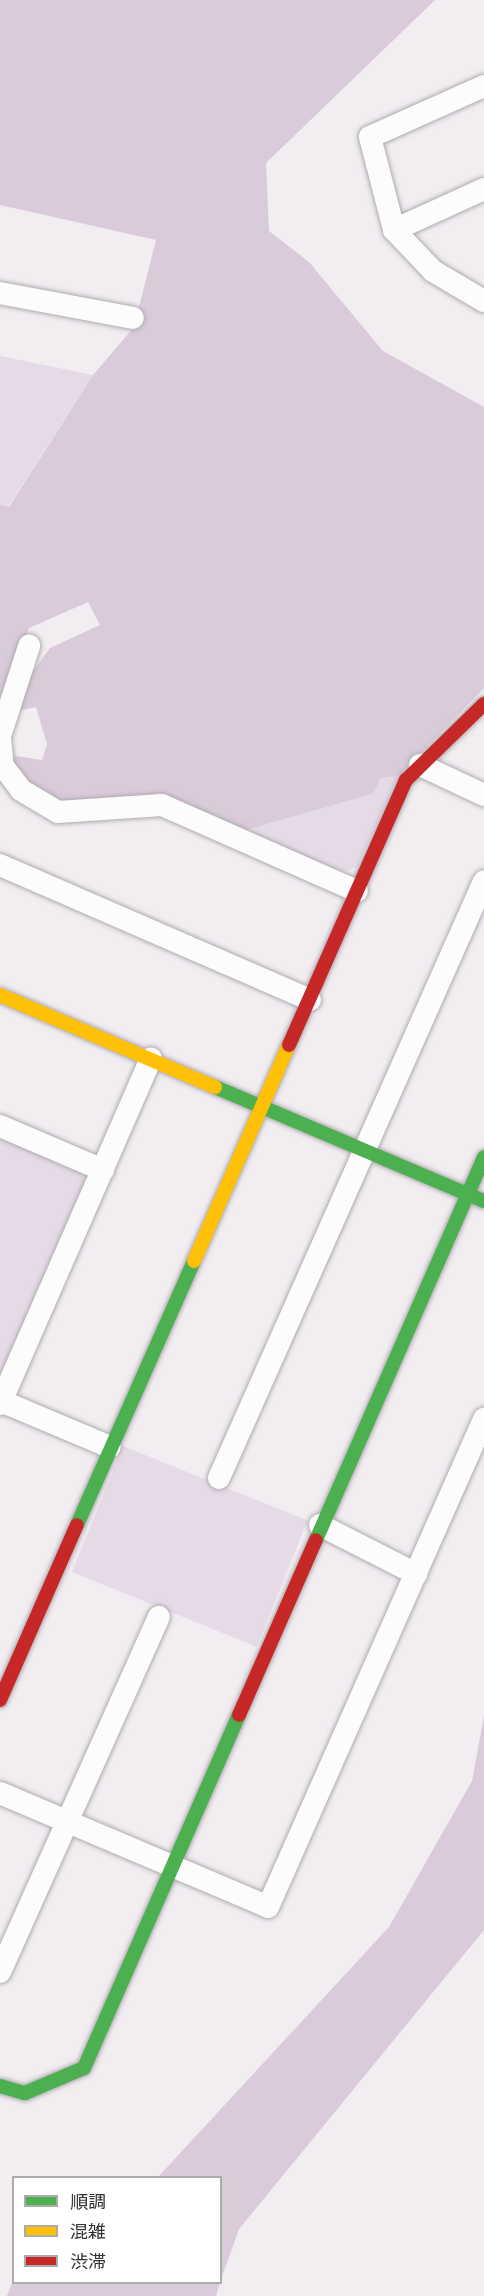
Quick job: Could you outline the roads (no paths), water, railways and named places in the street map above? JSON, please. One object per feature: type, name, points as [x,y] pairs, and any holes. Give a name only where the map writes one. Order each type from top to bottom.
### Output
[{"type":"street","points":[[484,87],[370,137],[394,230],[433,272],[484,301]]},
{"type":"street","points":[[394,230],[484,189]]},
{"type":"street","points":[[0,293],[134,318]]},
{"type":"street","points":[[30,646],[0,738],[3,766],[21,790],[58,812],[162,805],[357,891]]},
{"type":"street","points":[[0,1701],[110,1447],[406,780],[484,704]]},
{"type":"street","points":[[420,765],[484,795]]},
{"type":"street","points":[[0,865],[310,1000]]},
{"type":"street","points":[[219,1478],[484,880]]},
{"type":"street","points":[[0,994],[484,1201]]},
{"type":"street","points":[[110,1447],[1,1402],[151,1059]]},
{"type":"street","points":[[0,1126],[103,1170]]},
{"type":"street","points":[[0,2086],[25,2093],[84,2068],[320,1525],[484,1158]]},
{"type":"street","points":[[0,1793],[268,1907],[484,1419]]},
{"type":"street","points":[[320,1525],[416,1574]]},
{"type":"street","points":[[0,1972],[159,1617]]}]
